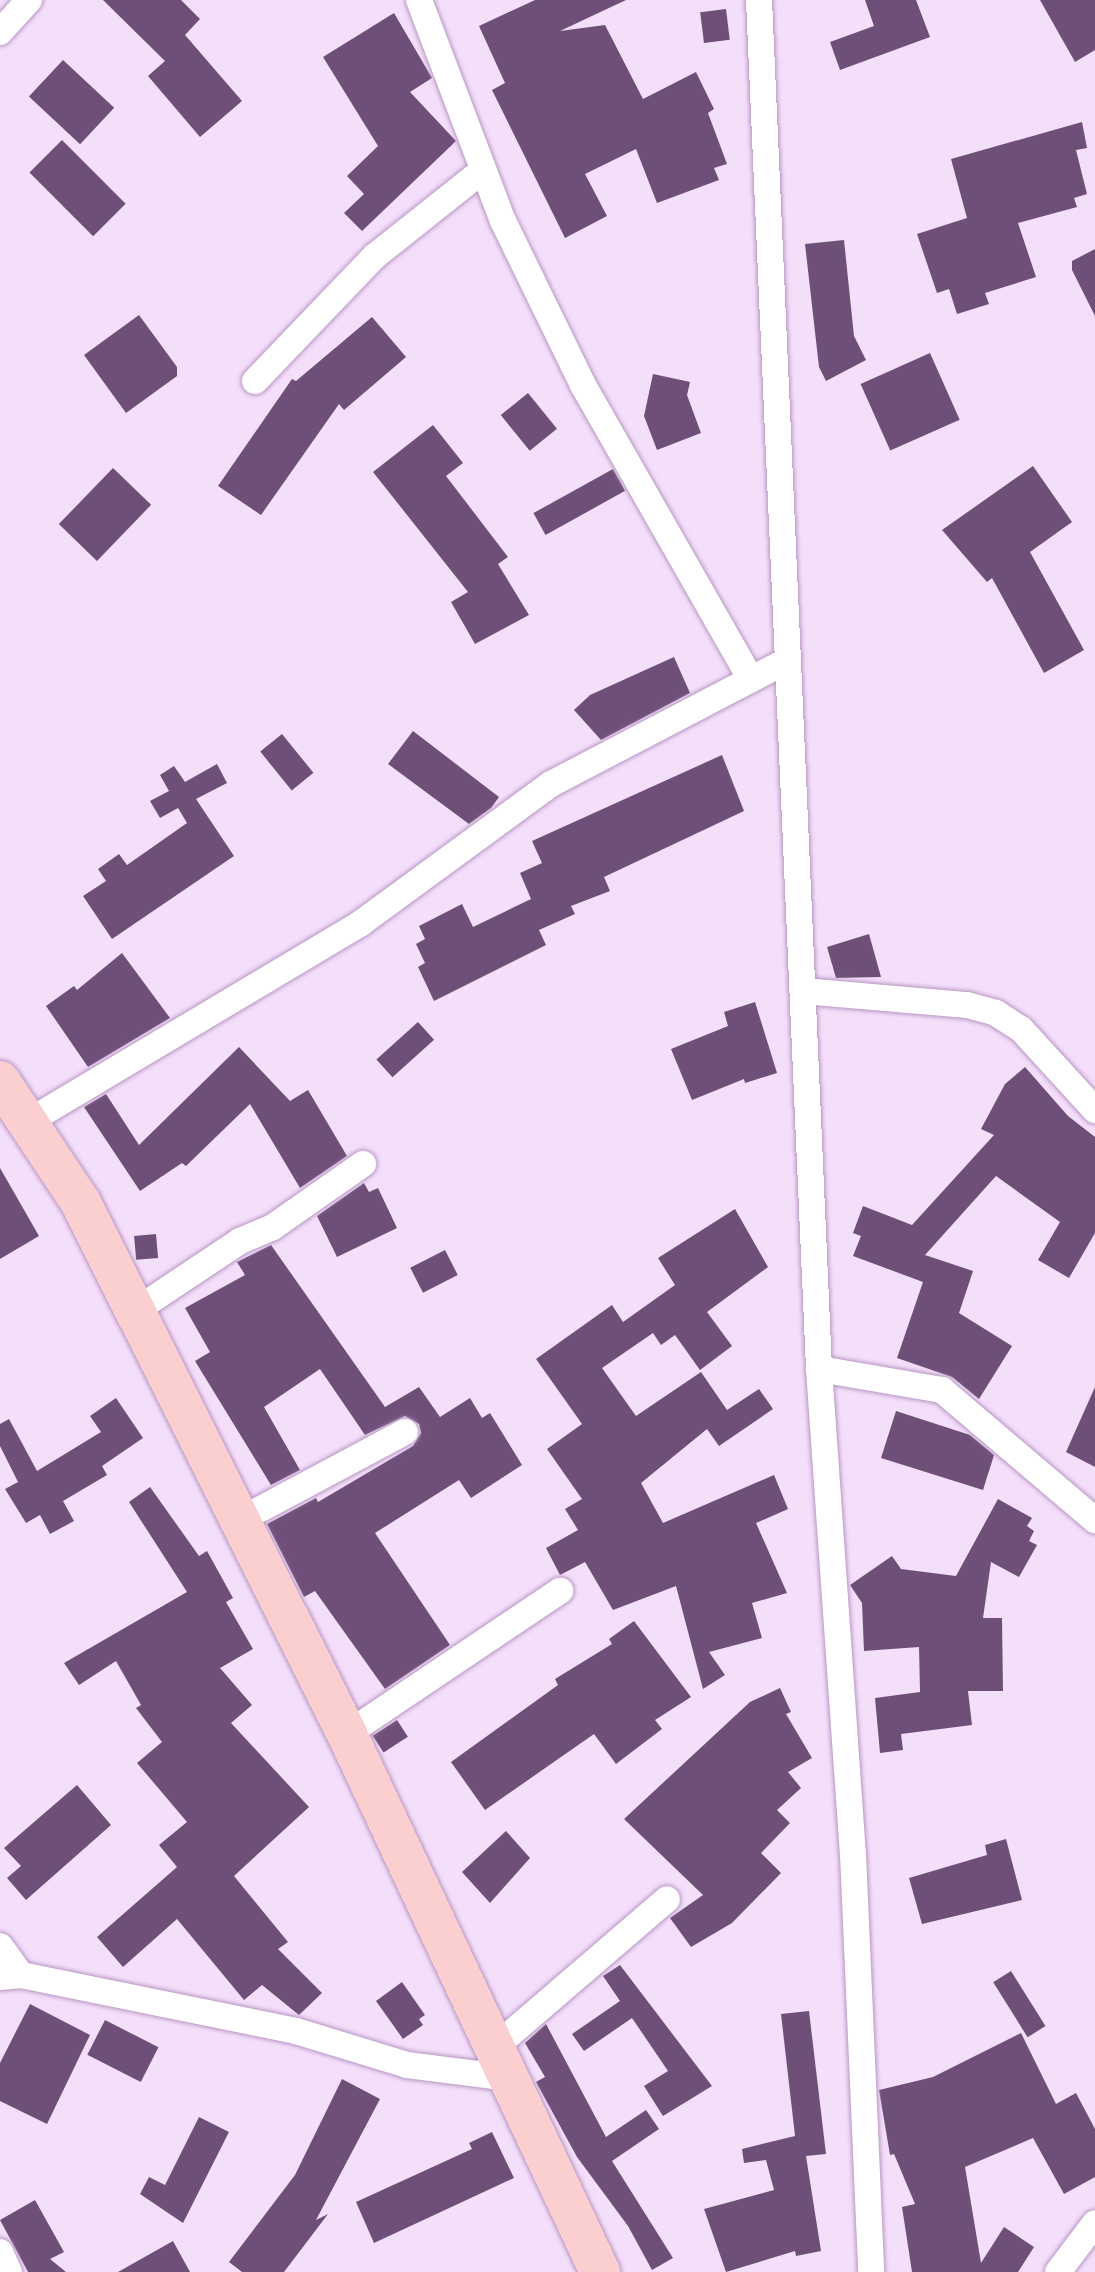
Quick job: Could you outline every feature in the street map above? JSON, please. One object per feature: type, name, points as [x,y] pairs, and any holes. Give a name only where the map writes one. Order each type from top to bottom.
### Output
[{"type":"main road","points":[[0,1081],[81,1203],[347,1734],[600,2272]]},
{"type":"street","points":[[0,32],[29,0]]},
{"type":"street","points":[[419,0],[482,171],[583,385],[751,679]]},
{"type":"street","points":[[759,0],[819,1369],[853,1854],[871,2272]]},
{"type":"street","points":[[255,381],[375,256],[482,171]]},
{"type":"street","points":[[26,1123],[361,923],[551,784],[788,660]]},
{"type":"street","points":[[803,991],[967,1005],[996,1013],[1021,1029],[1095,1110]]},
{"type":"street","points":[[135,1311],[240,1241],[273,1227],[363,1164]]},
{"type":"street","points":[[819,1369],[942,1390],[1095,1520]]},
{"type":"street","points":[[240,1520],[405,1432]]},
{"type":"street","points":[[347,1734],[560,1591]]},
{"type":"street","points":[[0,1946],[10,1976],[296,2031],[407,2065],[501,2063],[667,1899]]},
{"type":"street","points":[[1058,2272],[1095,2223]]},
{"type":"street","points":[[0,2252],[9,2272]]},
{"type":"building","points":[[103,0],[181,0],[200,19],[185,35],[242,101],[200,137],[148,76],[165,61]]},
{"type":"building","points":[[535,0],[626,0],[560,31],[605,25],[643,99],[696,72],[714,109],[708,113],[727,164],[714,168],[719,180],[657,203],[636,149],[585,174],[607,216],[565,238],[492,90],[505,83],[479,26]]},
{"type":"building","points":[[865,0],[916,0],[930,37],[840,70],[830,42],[874,26]]},
{"type":"building","points":[[1040,0],[1095,0],[1095,50],[1075,62]]},
{"type":"building","points":[[726,9],[730,40],[704,43],[700,12]]},
{"type":"building","points":[[394,13],[432,78],[410,92],[456,141],[362,231],[344,213],[364,194],[347,176],[378,146],[323,57]]},
{"type":"building","points":[[63,60],[114,108],[80,144],[29,97]]},
{"type":"building","points":[[1082,122],[1087,148],[1076,150],[1087,194],[1074,198],[1077,207],[1018,223],[1036,277],[985,293],[989,304],[957,314],[949,289],[937,293],[917,234],[967,218],[951,159]]},
{"type":"building","points":[[62,140],[126,204],[93,236],[29,173]]},
{"type":"building","points":[[844,240],[854,336],[866,360],[826,381],[819,367],[805,244]]},
{"type":"building","points":[[1095,249],[1095,316],[1072,270],[1072,261]]},
{"type":"building","points":[[139,315],[177,367],[177,376],[126,413],[84,355]]},
{"type":"building","points":[[372,317],[406,357],[344,410],[339,404],[261,515],[218,486],[292,379],[296,381]]},
{"type":"building","points":[[930,353],[960,420],[890,451],[861,384]]},
{"type":"building","points":[[653,374],[690,382],[687,395],[701,433],[657,450],[644,416]]},
{"type":"building","points":[[528,393],[557,429],[530,451],[501,415]]},
{"type":"building","points":[[433,425],[463,463],[446,476],[508,557],[498,564],[529,615],[475,644],[451,602],[468,592],[373,472]]},
{"type":"building","points":[[1033,466],[1072,522],[1030,552],[1084,650],[1044,673],[992,578],[987,582],[942,530]]},
{"type":"building","points":[[113,468],[151,505],[97,561],[59,524]]},
{"type":"building","points":[[613,469],[625,491],[546,535],[533,513]]},
{"type":"building","points":[[674,657],[690,693],[601,740],[574,710],[590,695]]},
{"type":"building","points":[[413,731],[499,797],[491,808],[469,824],[388,764]]},
{"type":"building","points":[[282,734],[313,773],[292,790],[260,752]]},
{"type":"building","points":[[722,755],[744,811],[604,877],[610,891],[571,906],[575,914],[539,930],[546,945],[434,1001],[418,967],[425,963],[416,944],[425,939],[419,926],[462,904],[473,927],[531,899],[520,873],[542,863],[532,841]]},
{"type":"building","points":[[217,764],[227,783],[196,799],[234,856],[112,939],[83,896],[106,881],[98,869],[119,854],[127,865],[187,823],[178,808],[160,818],[150,801],[169,791],[160,775],[174,766],[185,782]]},
{"type":"building","points":[[869,934],[881,977],[836,978],[827,947]]},
{"type":"building","points":[[122,953],[170,1018],[88,1067],[46,1006],[74,986],[77,990]]},
{"type":"building","points":[[755,1002],[777,1073],[745,1083],[744,1079],[692,1100],[671,1049],[728,1026],[724,1012]]},
{"type":"building","points":[[418,1022],[434,1040],[392,1077],[376,1059]]},
{"type":"building","points":[[239,1047],[290,1101],[308,1090],[347,1156],[300,1188],[250,1104],[186,1166],[182,1163],[140,1191],[84,1107],[106,1094],[139,1145]]},
{"type":"building","points":[[1025,1067],[1068,1116],[1095,1137],[1095,1233],[1069,1278],[1038,1260],[1060,1222],[996,1176],[925,1255],[973,1271],[959,1313],[1012,1346],[979,1399],[952,1377],[897,1358],[923,1282],[853,1256],[861,1236],[853,1233],[863,1206],[912,1225],[994,1135],[981,1129],[1005,1084]]},
{"type":"building","points":[[0,1168],[39,1236],[0,1259]]},
{"type":"building","points":[[364,1183],[369,1192],[378,1188],[397,1228],[337,1257],[317,1216]]},
{"type":"building","points":[[735,1209],[768,1267],[707,1312],[732,1346],[700,1370],[675,1335],[661,1345],[653,1333],[602,1368],[636,1416],[701,1372],[727,1410],[759,1389],[773,1409],[719,1446],[707,1429],[641,1483],[663,1523],[774,1475],[788,1509],[756,1523],[787,1593],[752,1603],[762,1638],[709,1652],[725,1675],[703,1689],[676,1586],[613,1610],[585,1562],[560,1575],[546,1548],[578,1530],[565,1509],[582,1499],[547,1449],[582,1424],[536,1359],[612,1305],[623,1322],[675,1285],[658,1258]]},
{"type":"building","points":[[156,1234],[158,1258],[136,1260],[134,1236]]},
{"type":"building","points":[[271,1245],[385,1407],[419,1387],[440,1417],[470,1398],[482,1418],[490,1413],[522,1465],[471,1498],[459,1480],[375,1533],[450,1645],[385,1689],[315,1591],[304,1597],[267,1524],[316,1498],[318,1502],[413,1446],[421,1433],[419,1424],[405,1416],[365,1435],[320,1369],[264,1407],[300,1470],[271,1485],[195,1361],[210,1352],[185,1308],[245,1275],[237,1262]]},
{"type":"building","points":[[445,1250],[458,1275],[423,1293],[410,1268]]},
{"type":"building","points":[[1095,1387],[1095,1467],[1066,1452]]},
{"type":"building","points":[[116,1398],[143,1438],[102,1466],[107,1475],[63,1501],[74,1521],[50,1534],[40,1515],[26,1523],[5,1489],[18,1482],[0,1446],[0,1424],[9,1419],[37,1471],[101,1432],[90,1416]]},
{"type":"building","points":[[896,1411],[970,1435],[994,1455],[983,1490],[881,1458]]},
{"type":"building","points":[[150,1487],[199,1556],[207,1551],[233,1598],[226,1602],[253,1649],[220,1668],[252,1705],[231,1723],[309,1807],[234,1876],[288,1942],[278,1949],[322,1993],[299,2015],[262,1985],[244,2000],[177,1919],[123,1967],[97,1937],[177,1867],[159,1845],[187,1822],[137,1763],[162,1742],[136,1708],[141,1705],[116,1661],[79,1685],[64,1663],[187,1592],[129,1502]]},
{"type":"building","points":[[998,1499],[1032,1518],[1027,1526],[1034,1531],[1029,1541],[1037,1545],[1019,1577],[991,1562],[983,1618],[1002,1618],[1003,1691],[968,1691],[972,1725],[901,1734],[903,1750],[880,1753],[875,1698],[920,1692],[919,1647],[864,1651],[862,1603],[850,1585],[892,1556],[901,1569],[956,1576]]},
{"type":"building","points":[[634,1621],[691,1697],[655,1720],[662,1729],[616,1764],[594,1734],[485,1810],[451,1762],[558,1685],[555,1679],[612,1644],[609,1639]]},
{"type":"building","points":[[780,1688],[791,1712],[786,1714],[812,1758],[788,1772],[801,1788],[777,1810],[790,1823],[761,1853],[781,1873],[732,1923],[691,1947],[670,1918],[703,1895],[624,1819],[750,1702]]},
{"type":"building","points":[[397,1720],[408,1737],[384,1753],[373,1736]]},
{"type":"building","points":[[77,1785],[111,1825],[26,1900],[7,1878],[21,1866],[4,1848]]},
{"type":"building","points":[[506,1831],[530,1858],[490,1903],[462,1872]]},
{"type":"building","points":[[1006,1839],[1022,1900],[922,1924],[909,1878],[987,1855],[985,1845]]},
{"type":"building","points":[[620,1965],[712,2086],[663,2116],[644,2086],[668,2071],[632,2018],[584,2051],[572,2034],[620,2001],[603,1976]]},
{"type":"building","points":[[1011,1971],[1045,2026],[1028,2037],[993,1982]]},
{"type":"building","points":[[402,1982],[425,2015],[419,2019],[423,2025],[403,2039],[376,2001]]},
{"type":"building","points":[[30,2004],[90,2035],[47,2124],[0,2101],[0,2063]]},
{"type":"building","points":[[809,2011],[826,2154],[806,2156],[821,2251],[796,2256],[795,2251],[726,2272],[704,2209],[774,2190],[766,2160],[744,2163],[742,2149],[795,2136],[781,2014]]},
{"type":"building","points":[[105,2020],[158,2047],[141,2082],[87,2055]]},
{"type":"building","points":[[546,2024],[606,2137],[646,2110],[659,2129],[612,2161],[673,2258],[652,2270],[628,2226],[577,2157],[536,2082],[545,2077],[525,2043]]},
{"type":"building","points":[[1021,2033],[1056,2104],[1076,2093],[1095,2129],[1095,2177],[1064,2194],[1033,2138],[965,2167],[981,2263],[1004,2227],[1034,2247],[1018,2272],[912,2272],[902,2207],[915,2204],[894,2154],[890,2155],[879,2090],[933,2077]]},
{"type":"building","points":[[342,2079],[380,2099],[316,2220],[328,2214],[284,2272],[242,2272],[229,2262],[295,2175]]},
{"type":"building","points":[[199,2117],[229,2132],[183,2223],[140,2194],[149,2177],[165,2185]]},
{"type":"building","points":[[492,2132],[514,2178],[374,2243],[356,2202],[472,2149],[469,2143]]},
{"type":"building","points":[[35,2200],[64,2252],[50,2259],[66,2272],[28,2272],[0,2220]]},
{"type":"building","points":[[173,2241],[190,2272],[118,2272]]}]
